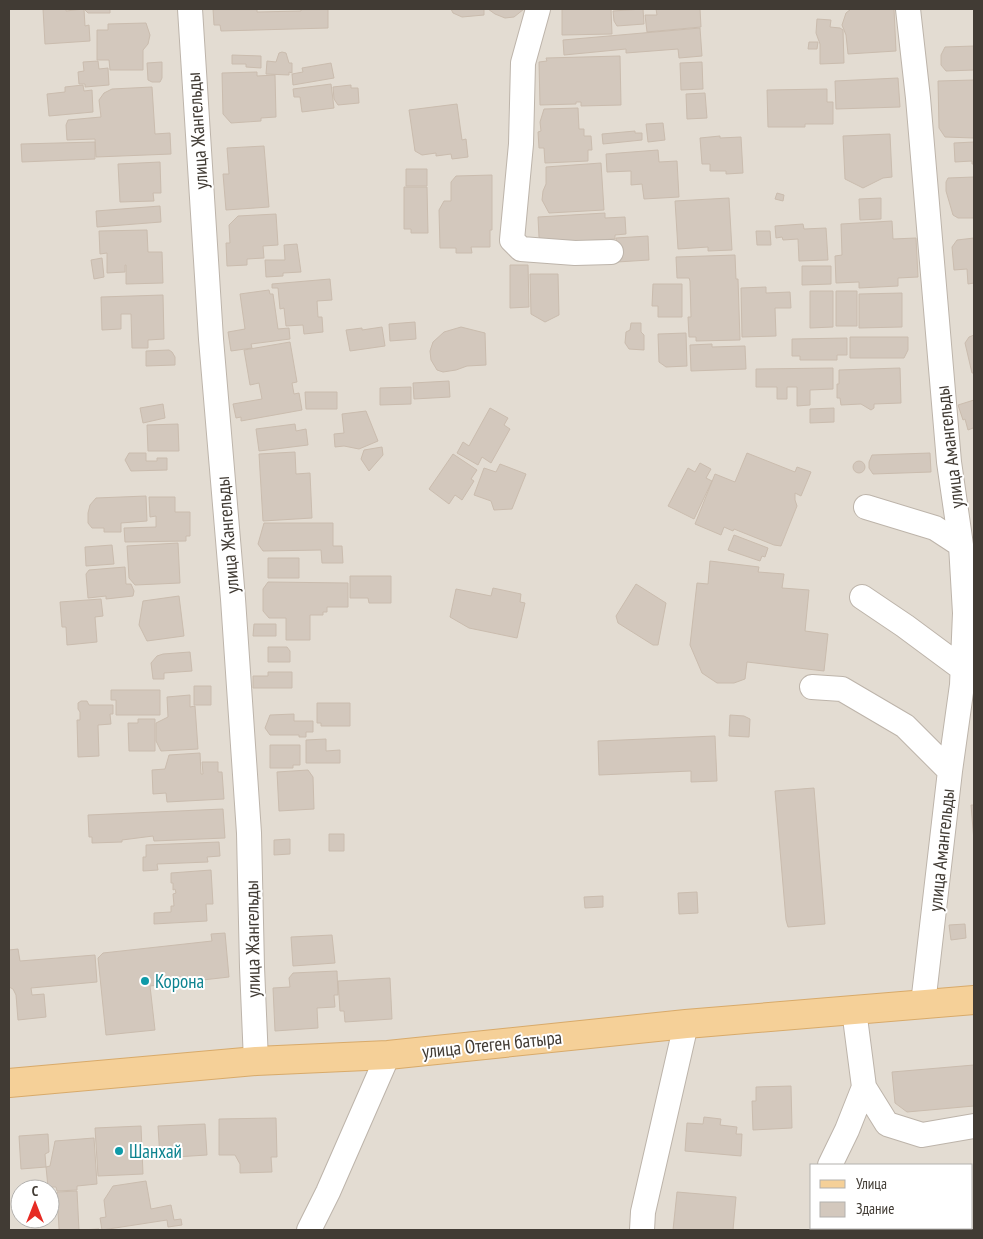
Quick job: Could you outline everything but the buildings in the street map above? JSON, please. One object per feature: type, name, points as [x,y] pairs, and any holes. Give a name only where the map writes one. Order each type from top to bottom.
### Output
[{"type":"main road","name":"улица Отеген батыра","points":[[9,1083],[256,1061],[388,1055],[686,1024],[974,1000]]},
{"type":"street","name":"улица Жангельды","points":[[190,9],[211,339],[250,833],[252,967],[256,1061]]},
{"type":"street","points":[[538,9],[523,63],[521,144],[512,240],[520,249],[574,253],[611,252]]},
{"type":"street","name":"улица Амангельды","points":[[908,9],[919,107],[948,452],[961,545],[965,613],[962,669],[923,1004]]},
{"type":"street","points":[[866,507],[935,528],[961,545]]},
{"type":"street","points":[[862,597],[905,626],[962,669]]},
{"type":"street","points":[[812,687],[842,689],[905,726],[950,771]]},
{"type":"street","points":[[854,1010],[864,1087],[887,1124],[922,1135],[974,1126]]},
{"type":"street","points":[[642,1230],[643,1212],[686,1024]]},
{"type":"street","points":[[308,1230],[328,1192],[388,1055]]},
{"type":"street","points":[[830,1164],[847,1130],[864,1087]]},
{"type":"shaded area","points":[[9,9],[974,9],[974,1230],[9,1230]]},
{"type":"place","name":"Корона","points":[[145,981]]},
{"type":"place","name":"Шанхай","points":[[119,1151]]}]
